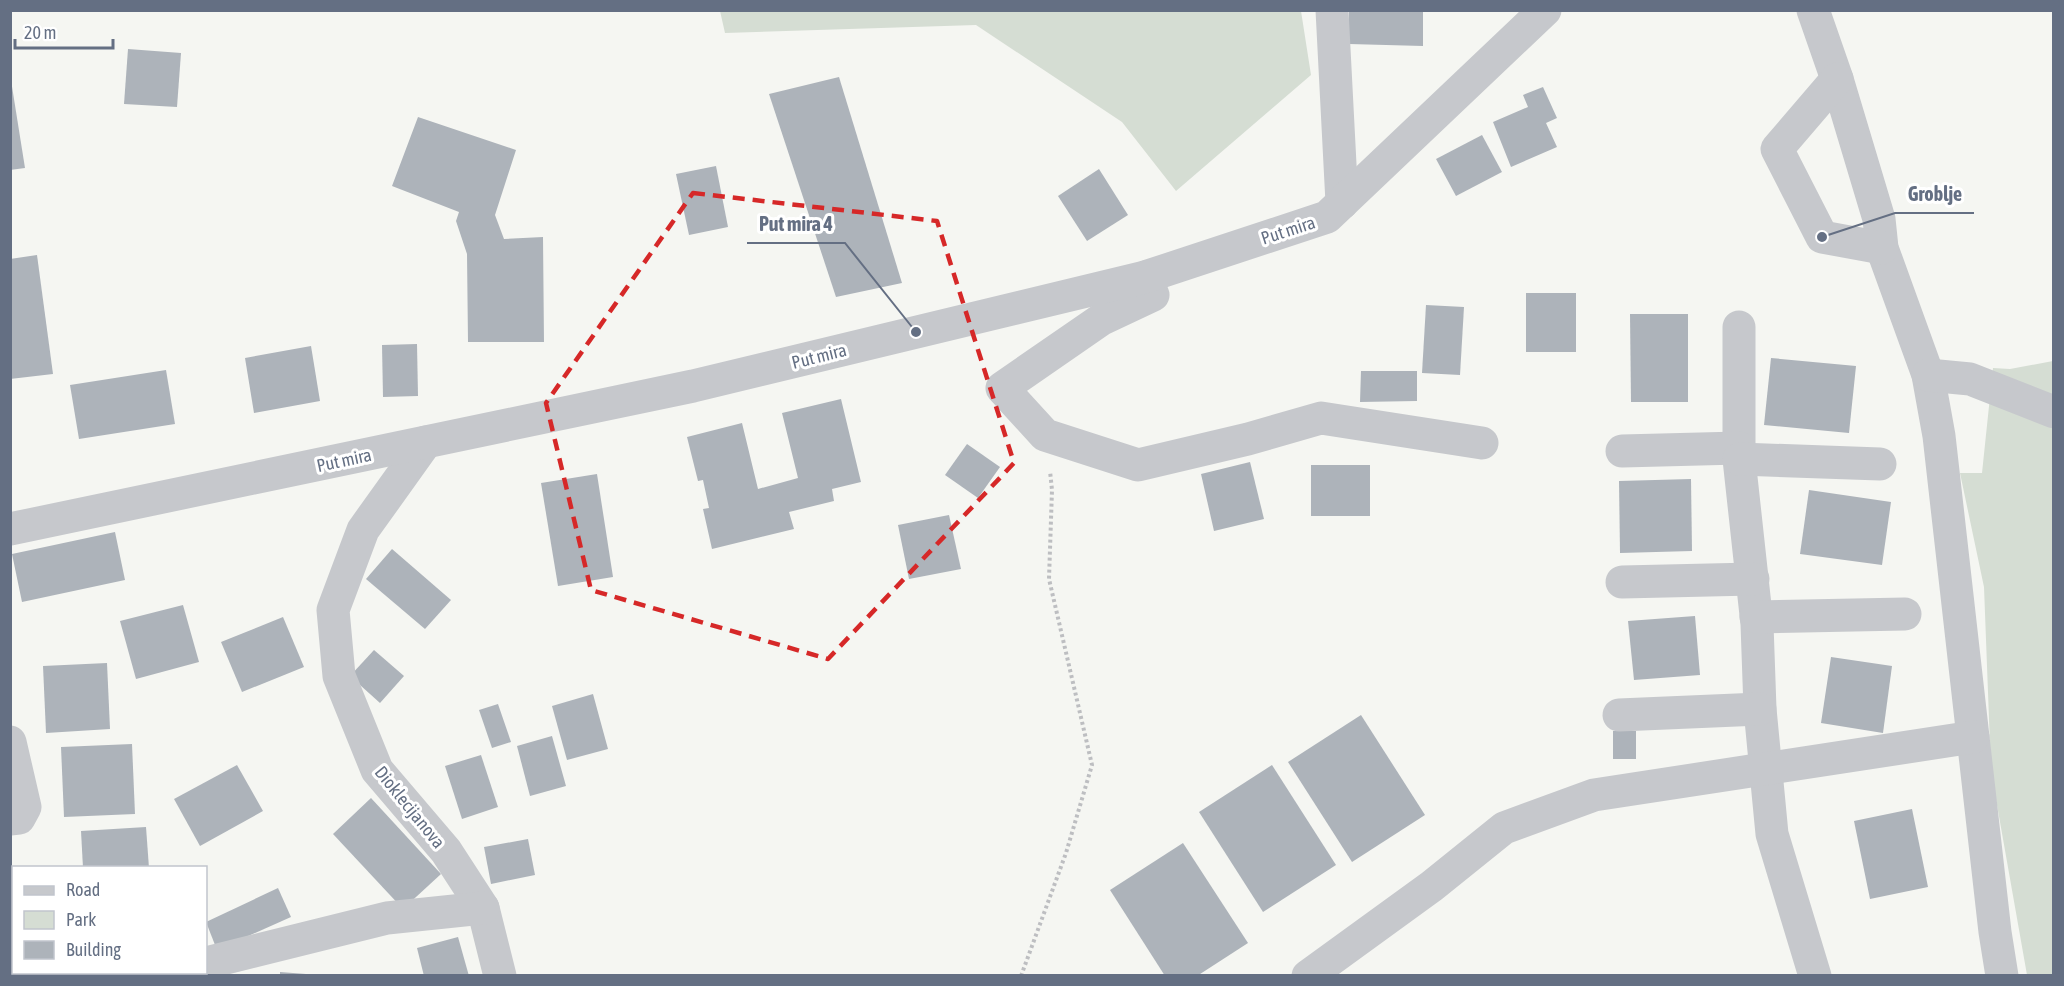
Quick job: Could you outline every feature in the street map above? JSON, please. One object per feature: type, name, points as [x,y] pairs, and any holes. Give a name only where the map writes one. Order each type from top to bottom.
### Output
[{"type":"street","points":[[1332,10],[1342,203]]},
{"type":"street","name":"Put mira","points":[[10,529],[693,386],[1145,277],[1327,217],[1545,10]]},
{"type":"street","points":[[1813,10],[1833,66],[1879,219],[1882,248],[1928,375],[1939,436],[2002,975]]},
{"type":"street","points":[[1833,66],[1777,149],[1822,237],[1882,248]]},
{"type":"street","points":[[1145,277],[1153,295],[1102,319],[1002,388],[1045,435],[1138,465],[1248,439],[1321,418],[1482,443]]},
{"type":"street","points":[[1738,327],[1738,453],[1753,579],[1760,709],[1772,834],[1815,975]]},
{"type":"street","points":[[1928,375],[1970,379],[2054,412]]},
{"type":"street","name":"Dioklecijanova","points":[[426,442],[363,530],[333,610],[339,676],[377,770],[446,851],[483,908],[500,975]]},
{"type":"street","points":[[1622,451],[1738,453],[1880,464]]},
{"type":"street","points":[[1622,582],[1753,579]]},
{"type":"street","points":[[1756,616],[1905,614]]},
{"type":"street","points":[[1619,715],[1760,709]]},
{"type":"street","points":[[1308,975],[1432,886],[1504,828],[1594,795],[1973,737]]},
{"type":"street","points":[[10,742],[25,807],[20,818],[10,819]]},
{"type":"street","points":[[207,963],[387,918],[483,908]]},
{"type":"path","points":[[1021,975],[1066,853],[1092,765],[1049,579],[1052,490],[1045,435]]},
{"type":"highlighted area","points":[[693,193],[937,221],[1014,463],[828,659],[591,590],[546,403]]},
{"type":"green space","points":[[720,11],[1301,11],[1311,75],[1176,191],[1122,122],[976,25],[725,33]]},
{"type":"green space","points":[[2053,361],[2053,975],[2027,975],[1991,771],[1984,587],[1960,473],[1982,473],[1993,368],[2010,369]]},
{"type":"building","points":[[1349,10],[1423,10],[1423,46],[1349,44]]},
{"type":"building","points":[[128,49],[181,53],[177,107],[124,104]]},
{"type":"building","points":[[10,74],[25,168],[10,170]]},
{"type":"building","points":[[839,77],[902,283],[836,297],[769,94]]},
{"type":"building","points":[[1543,87],[1557,118],[1546,123],[1557,147],[1511,167],[1493,122],[1528,107],[1523,95]]},
{"type":"building","points":[[418,117],[516,150],[495,215],[504,239],[543,237],[544,342],[468,342],[467,254],[456,221],[459,212],[392,186]]},
{"type":"building","points":[[1482,135],[1502,172],[1456,196],[1436,159]]},
{"type":"building","points":[[716,166],[728,227],[689,235],[676,174]]},
{"type":"building","points":[[1099,169],[1128,215],[1087,241],[1058,196]]},
{"type":"building","points":[[37,255],[53,374],[10,379],[10,259]]},
{"type":"building","points":[[1526,293],[1576,293],[1576,352],[1526,352]]},
{"type":"building","points":[[1426,305],[1464,307],[1460,375],[1422,373]]},
{"type":"building","points":[[1630,314],[1688,314],[1688,402],[1631,402]]},
{"type":"building","points":[[417,344],[418,396],[383,397],[382,345]]},
{"type":"building","points":[[311,346],[320,401],[254,413],[245,358]]},
{"type":"building","points":[[1771,358],[1856,366],[1849,433],[1764,425]]},
{"type":"building","points":[[166,370],[175,424],[79,439],[70,385]]},
{"type":"building","points":[[1361,371],[1417,371],[1417,401],[1360,402]]},
{"type":"building","points":[[841,399],[861,482],[832,489],[834,501],[789,512],[794,529],[712,549],[703,509],[709,508],[703,480],[698,481],[687,437],[742,423],[758,489],[798,478],[782,413]]},
{"type":"building","points":[[967,444],[1000,467],[978,498],[945,475]]},
{"type":"building","points":[[1250,462],[1264,519],[1214,531],[1201,474]]},
{"type":"building","points":[[1311,465],[1370,465],[1370,516],[1311,516]]},
{"type":"building","points":[[597,474],[613,577],[558,586],[541,483]]},
{"type":"building","points":[[1691,479],[1692,551],[1620,553],[1619,481]]},
{"type":"building","points":[[1809,490],[1891,502],[1882,565],[1800,554]]},
{"type":"building","points":[[949,515],[961,569],[909,579],[898,525]]},
{"type":"building","points":[[115,532],[125,580],[22,602],[12,554]]},
{"type":"building","points":[[392,549],[451,600],[425,629],[366,579]]},
{"type":"building","points":[[183,605],[199,662],[136,679],[120,621]]},
{"type":"building","points":[[1695,616],[1700,675],[1634,680],[1628,621]]},
{"type":"building","points":[[283,617],[304,667],[242,692],[221,642]]},
{"type":"building","points":[[374,650],[404,676],[380,703],[350,676]]},
{"type":"building","points":[[1831,657],[1892,666],[1883,733],[1821,723]]},
{"type":"building","points":[[107,663],[110,729],[46,733],[43,666]]},
{"type":"building","points":[[593,694],[608,749],[567,760],[552,706]]},
{"type":"building","points":[[498,704],[511,742],[492,748],[479,710]]},
{"type":"building","points":[[1361,715],[1425,815],[1352,862],[1288,762]]},
{"type":"building","points":[[1613,731],[1636,731],[1636,759],[1613,759]]},
{"type":"building","points":[[552,736],[566,786],[530,796],[517,746]]},
{"type":"building","points":[[132,744],[135,814],[64,817],[61,747]]},
{"type":"building","points":[[481,755],[498,807],[462,819],[445,766]]},
{"type":"building","points":[[237,765],[263,811],[200,846],[174,799]]},
{"type":"building","points":[[1272,765],[1336,865],[1263,912],[1199,812]]},
{"type":"building","points":[[371,798],[441,874],[403,909],[333,834]]},
{"type":"building","points":[[1912,809],[1928,887],[1870,899],[1854,821]]},
{"type":"building","points":[[146,827],[149,866],[83,866],[81,831]]},
{"type":"building","points":[[528,839],[535,875],[491,884],[484,847]]},
{"type":"building","points":[[1183,843],[1248,943],[1197,976],[1165,976],[1110,890]]},
{"type":"building","points":[[10,878],[12,878],[12,940],[10,940]]},
{"type":"building","points":[[278,888],[291,917],[217,950],[207,922]]},
{"type":"building","points":[[458,937],[469,976],[424,976],[417,948]]},
{"type":"building","points":[[280,972],[306,974],[306,976],[280,976]]},
{"type":"place","name":"Groblje","points":[[1822,237]]},
{"type":"place","name":"Put mira 4","points":[[916,332]]}]
